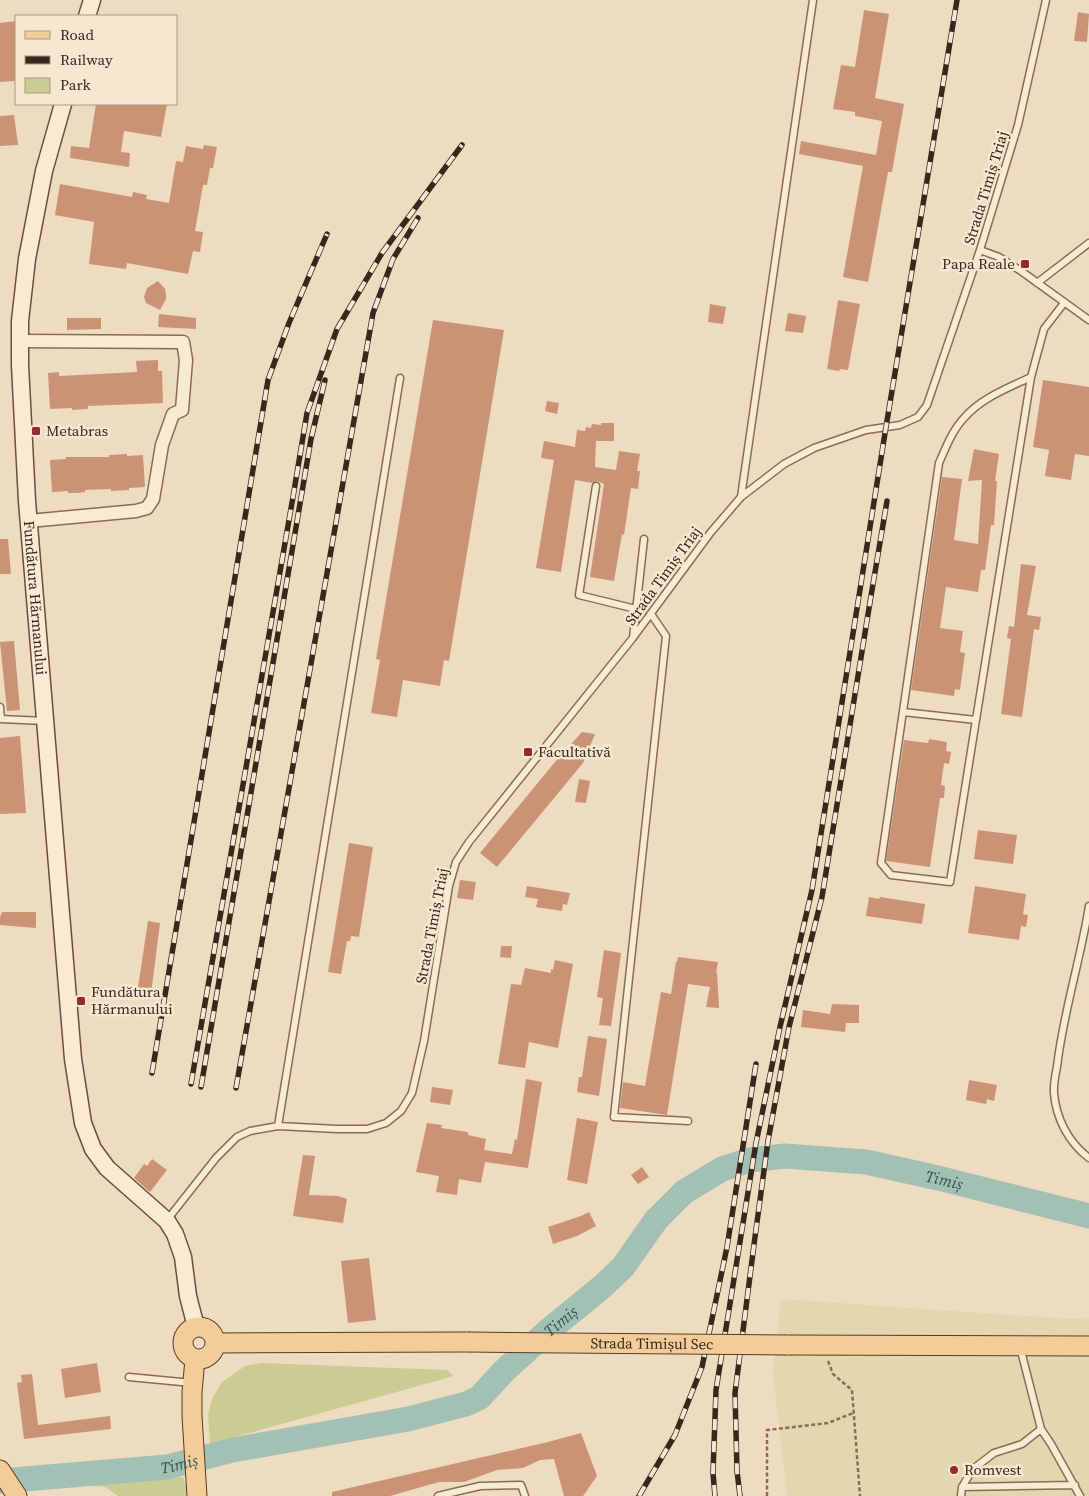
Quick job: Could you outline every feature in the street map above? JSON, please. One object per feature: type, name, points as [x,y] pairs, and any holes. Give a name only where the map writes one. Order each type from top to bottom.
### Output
[{"type":"main road","points":[[87,15],[92,0]]},
{"type":"main road","name":"Fundătura Hărmanului","points":[[63,105],[44,171],[27,258],[21,311],[20,366],[29,521],[72,1050],[84,1123],[93,1149],[107,1168],[167,1221],[175,1234],[183,1257],[188,1296],[196,1327]]},
{"type":"main road","points":[[201,1326],[211,1331],[215,1343],[210,1355],[201,1359],[195,1359],[186,1353],[182,1343],[186,1332],[201,1326]]},
{"type":"main road","name":"Strada Timișul Sec","points":[[215,1343],[468,1342],[1089,1346]]},
{"type":"main road","points":[[195,1359],[192,1416],[197,1490]]},
{"type":"main road","points":[[0,1470],[17,1496]]},
{"type":"street","points":[[20,341],[183,342],[186,360],[182,410],[173,414],[162,444],[153,499],[146,508],[136,511],[29,521]]},
{"type":"lane","points":[[741,497],[812,0]]},
{"type":"lane","name":"Strada Timiș Triaj","points":[[167,1221],[216,1158],[236,1137],[250,1131],[278,1126],[367,1129],[386,1123],[401,1111],[412,1093],[424,1040],[449,886],[456,862],[470,842],[632,639],[711,532],[741,497],[784,464],[814,448],[866,430],[900,424],[918,417],[927,405],[980,250],[1018,124],[1046,0]]},
{"type":"lane","points":[[1037,283],[1089,243]]},
{"type":"lane","points":[[980,250],[998,257],[1089,320]]},
{"type":"lane","points":[[1031,377],[986,400],[964,418],[950,438],[939,463],[881,862],[891,875],[950,882],[1031,377],[1044,329],[1064,303]]},
{"type":"lane","points":[[278,1126],[400,378]]},
{"type":"lane","points":[[596,486],[579,595],[636,609]]},
{"type":"lane","points":[[632,639],[644,540]]},
{"type":"lane","points":[[651,614],[666,636],[614,1117],[688,1121]]},
{"type":"lane","points":[[0,707],[0,719],[46,721]]},
{"type":"lane","points":[[903,712],[976,720]]},
{"type":"lane","points":[[1089,906],[1085,932],[1061,1035],[1054,1091],[1058,1114],[1067,1134],[1077,1148],[1089,1158]]},
{"type":"lane","points":[[1020,1346],[1041,1429],[1080,1496]]},
{"type":"lane","points":[[129,1377],[193,1384]]},
{"type":"lane","points":[[961,1496],[962,1487],[973,1468],[994,1453],[1022,1444],[1041,1429]]},
{"type":"lane","points":[[438,1496],[480,1486],[521,1485],[525,1496]]},
{"type":"lane","points":[[962,1487],[1075,1485]]},
{"type":"path","points":[[823,1345],[833,1374],[852,1390],[860,1496]]},
{"type":"path","points":[[767,1496],[767,1430],[828,1423],[854,1413]]},
{"type":"shaded area","points":[[781,1299],[1069,1319],[1089,1318],[1089,1496],[787,1496],[773,1374]]},
{"type":"green space","points":[[261,1363],[447,1370],[454,1376],[210,1444],[208,1414],[212,1399],[222,1382],[245,1366]]},
{"type":"green space","points":[[183,1477],[186,1496],[118,1496],[105,1487],[84,1485],[43,1489],[40,1484]]},
{"type":"building","points":[[864,10],[889,14],[875,98],[904,104],[892,172],[888,172],[868,282],[843,277],[863,166],[799,154],[801,141],[876,155],[882,121],[855,116],[855,112],[833,109],[841,65],[855,67]]},
{"type":"building","points":[[1078,12],[1089,14],[1087,42],[1074,41]]},
{"type":"building","points":[[15,21],[15,81],[0,82],[0,23]]},
{"type":"building","points":[[96,105],[167,105],[161,137],[124,131],[121,152],[130,153],[129,167],[70,158],[71,146],[89,148]]},
{"type":"building","points":[[14,115],[18,145],[0,146],[0,116]]},
{"type":"building","points":[[204,145],[217,147],[207,185],[203,185],[195,231],[203,232],[200,252],[193,251],[188,274],[127,263],[126,269],[89,264],[94,222],[55,215],[60,184],[132,197],[133,192],[147,195],[146,199],[169,203],[176,161],[183,162],[186,146],[203,149]]},
{"type":"building","points":[[158,281],[165,289],[166,295],[160,310],[146,303],[144,297],[147,288]]},
{"type":"building","points":[[838,300],[860,304],[848,370],[840,369],[839,371],[827,369]]},
{"type":"building","points":[[710,304],[726,307],[723,324],[708,322]]},
{"type":"building","points":[[788,313],[806,316],[803,333],[785,331]]},
{"type":"building","points":[[159,314],[196,318],[196,329],[158,327]]},
{"type":"building","points":[[67,318],[101,318],[101,329],[67,330]]},
{"type":"building","points":[[433,320],[504,330],[449,661],[444,660],[440,686],[403,680],[397,717],[371,713],[380,660],[376,659]]},
{"type":"building","points":[[158,360],[158,371],[162,371],[163,403],[88,406],[88,409],[72,410],[72,408],[50,409],[48,373],[59,372],[59,376],[137,372],[136,361]]},
{"type":"building","points":[[1043,380],[1089,387],[1089,456],[1075,454],[1071,480],[1045,476],[1049,450],[1033,447]]},
{"type":"building","points":[[547,401],[559,403],[557,414],[545,411]]},
{"type":"building","points":[[601,423],[614,423],[614,441],[596,441],[595,467],[616,470],[619,451],[640,454],[637,471],[640,471],[638,489],[631,488],[624,535],[622,534],[614,581],[590,577],[604,484],[597,481],[592,483],[575,480],[561,572],[536,568],[554,460],[541,458],[544,441],[575,447],[577,430],[585,431],[586,427],[591,428],[592,424],[601,425]]},
{"type":"building","points":[[974,449],[999,454],[995,481],[997,481],[994,525],[991,525],[985,570],[981,570],[978,592],[946,587],[940,628],[963,631],[960,652],[965,653],[960,690],[955,689],[954,696],[911,690],[942,477],[962,479],[954,540],[978,544],[982,480],[968,481]]},
{"type":"building","points":[[127,454],[127,456],[143,455],[145,487],[111,491],[111,489],[85,490],[85,492],[77,493],[68,493],[68,491],[52,492],[50,460],[66,459],[66,457],[109,457],[109,455]]},
{"type":"building","points":[[0,539],[8,539],[11,574],[0,574]]},
{"type":"building","points":[[1021,564],[1036,566],[1027,615],[1041,617],[1039,630],[1034,629],[1022,717],[1001,714],[1011,639],[1007,638],[1009,626],[1014,627]]},
{"type":"building","points":[[14,641],[20,710],[7,711],[0,642]]},
{"type":"building","points":[[582,732],[595,734],[583,763],[497,867],[480,853]]},
{"type":"building","points":[[20,736],[26,813],[0,814],[0,738]]},
{"type":"building","points":[[929,739],[947,742],[946,751],[951,752],[949,764],[944,763],[941,785],[945,786],[944,798],[940,798],[930,867],[886,861],[904,740],[928,743]]},
{"type":"building","points":[[579,779],[590,781],[586,803],[575,802]]},
{"type":"building","points":[[978,830],[1017,835],[1013,864],[974,859]]},
{"type":"building","points":[[349,843],[373,847],[359,937],[351,936],[350,941],[347,941],[341,974],[328,972]]},
{"type":"building","points":[[460,880],[476,882],[473,900],[457,898]]},
{"type":"building","points":[[527,886],[570,893],[567,905],[563,904],[562,911],[536,907],[538,899],[525,897]]},
{"type":"building","points":[[975,886],[1026,894],[1023,914],[1028,915],[1026,927],[1021,926],[1019,940],[968,933]]},
{"type":"building","points":[[869,897],[925,904],[922,924],[866,916]]},
{"type":"building","points":[[2,912],[36,912],[36,928],[0,925]]},
{"type":"building","points":[[148,921],[160,923],[151,994],[148,993],[148,995],[137,994]]},
{"type":"building","points":[[501,946],[512,946],[511,958],[500,957]]},
{"type":"building","points":[[604,950],[621,953],[611,1026],[599,1025],[603,998],[597,997]]},
{"type":"building","points":[[678,957],[718,962],[716,973],[719,1008],[706,1007],[710,987],[688,984],[667,1115],[620,1108],[623,1082],[645,1086],[661,992],[671,994]]},
{"type":"building","points":[[555,960],[573,964],[558,1048],[529,1042],[525,1068],[498,1064],[511,984],[521,985],[525,968],[551,973]]},
{"type":"building","points":[[832,1004],[859,1005],[859,1023],[846,1023],[845,1032],[801,1027],[803,1010],[830,1014]]},
{"type":"building","points":[[588,1036],[607,1039],[599,1096],[577,1092],[579,1077],[582,1077]]},
{"type":"building","points":[[526,1079],[542,1082],[528,1168],[485,1162],[481,1183],[459,1179],[457,1195],[436,1192],[439,1176],[416,1172],[427,1123],[442,1125],[441,1128],[468,1132],[468,1135],[486,1139],[484,1150],[512,1154],[515,1139],[517,1140]]},
{"type":"building","points":[[969,1080],[997,1085],[994,1101],[987,1099],[986,1104],[966,1100]]},
{"type":"building","points":[[432,1087],[453,1090],[450,1105],[430,1102]]},
{"type":"building","points":[[577,1118],[598,1122],[587,1184],[567,1180]]},
{"type":"building","points":[[303,1155],[315,1156],[309,1195],[338,1196],[347,1199],[343,1223],[293,1216]]},
{"type":"building","points":[[152,1159],[167,1170],[150,1192],[134,1178],[144,1164],[147,1166]]},
{"type":"building","points":[[642,1167],[649,1177],[638,1184],[631,1175]]},
{"type":"building","points":[[589,1212],[596,1226],[577,1236],[553,1244],[548,1227]]},
{"type":"building","points":[[369,1258],[376,1320],[348,1323],[341,1261]]},
{"type":"building","points":[[97,1363],[101,1392],[65,1398],[61,1369]]},
{"type":"building","points":[[32,1374],[38,1425],[110,1416],[111,1429],[24,1439],[17,1383],[22,1382],[21,1375]]},
{"type":"building","points":[[581,1433],[597,1476],[583,1496],[564,1496],[554,1459],[540,1460],[523,1468],[497,1470],[464,1482],[439,1482],[390,1496],[332,1496],[332,1492]]},
{"type":"waterway","name":"Timiș","points":[[0,1481],[167,1467],[233,1450],[408,1419],[466,1404],[479,1398],[504,1371],[623,1267],[656,1220],[684,1192],[722,1169],[750,1160],[785,1156],[866,1162],[1089,1216]]},
{"type":"railway","points":[[715,1496],[713,1473],[716,1390],[756,1143],[780,1027],[812,890],[957,0]]},
{"type":"railway","points":[[191,1084],[307,413],[337,329],[382,253],[462,145]]},
{"type":"railway","points":[[236,1088],[373,313],[393,259],[418,218]]},
{"type":"railway","points":[[152,1073],[268,380],[289,323],[327,234]]},
{"type":"railway","points":[[201,1087],[311,439],[325,380]]},
{"type":"railway","points":[[740,1496],[737,1471],[735,1393],[768,1141],[789,1027],[822,897],[887,501]]},
{"type":"railway","points":[[639,1496],[675,1435],[702,1367],[727,1247],[756,1064]]},
{"type":"place","name":"Papa Reale","points":[[1025,264]]},
{"type":"place","name":"Metabras","points":[[36,431]]},
{"type":"place","name":"Facultativă","points":[[528,752]]},
{"type":"place","name":"Fundătura Hărmanului","points":[[81,1001]]},
{"type":"place","name":"Romvest","points":[[954,1470]]}]
